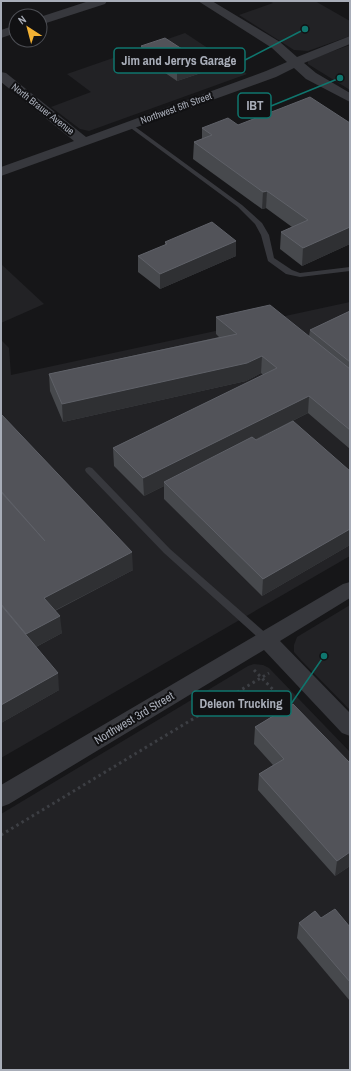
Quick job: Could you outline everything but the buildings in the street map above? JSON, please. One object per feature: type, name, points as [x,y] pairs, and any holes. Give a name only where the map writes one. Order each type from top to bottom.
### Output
[{"type":"street","points":[[48,18],[101,1]]},
{"type":"street","points":[[204,1],[276,46],[311,76],[350,98]]},
{"type":"street","name":"Northwest 5th Street","points":[[1,172],[271,74],[350,40]]},
{"type":"street","name":"North Brauer Avenue","points":[[1,76],[84,142]]},
{"type":"street","name":"Northwest 3rd Street","points":[[1,797],[350,589]]},
{"type":"street","points":[[266,639],[350,727]]},
{"type":"lane","points":[[130,125],[240,206],[258,223],[265,235],[271,259],[289,272],[300,274],[350,269]]},
{"type":"lane","points":[[89,470],[167,551],[266,639]]},
{"type":"path","points":[[240,655],[293,710]]},
{"type":"path","points":[[1,835],[288,662]]},
{"type":"shaded area","points":[[269,1],[315,1],[350,21],[350,36],[308,51],[294,50],[239,15],[273,3]]},
{"type":"shaded area","points":[[185,33],[247,74],[89,131],[80,129],[51,107],[91,92],[67,74]]},
{"type":"shaded area","points":[[350,45],[350,90],[308,64],[308,61],[311,59]]},
{"type":"shaded area","points":[[1,264],[44,304],[1,323]]},
{"type":"shaded area","points":[[350,302],[350,556],[1,758],[1,340],[9,348],[11,375]]},
{"type":"shaded area","points":[[350,605],[350,710],[294,652],[294,645],[297,637]]},
{"type":"shaded area","points":[[254,664],[263,665],[269,668],[350,752],[350,1070],[1,1070],[1,814],[248,666]]},
{"type":"place","name":"Jim and Jerrys Garage","points":[[305,29]]},
{"type":"place","name":"IBT","points":[[340,78]]},
{"type":"place","name":"Deleon Trucking","points":[[324,656]]}]
